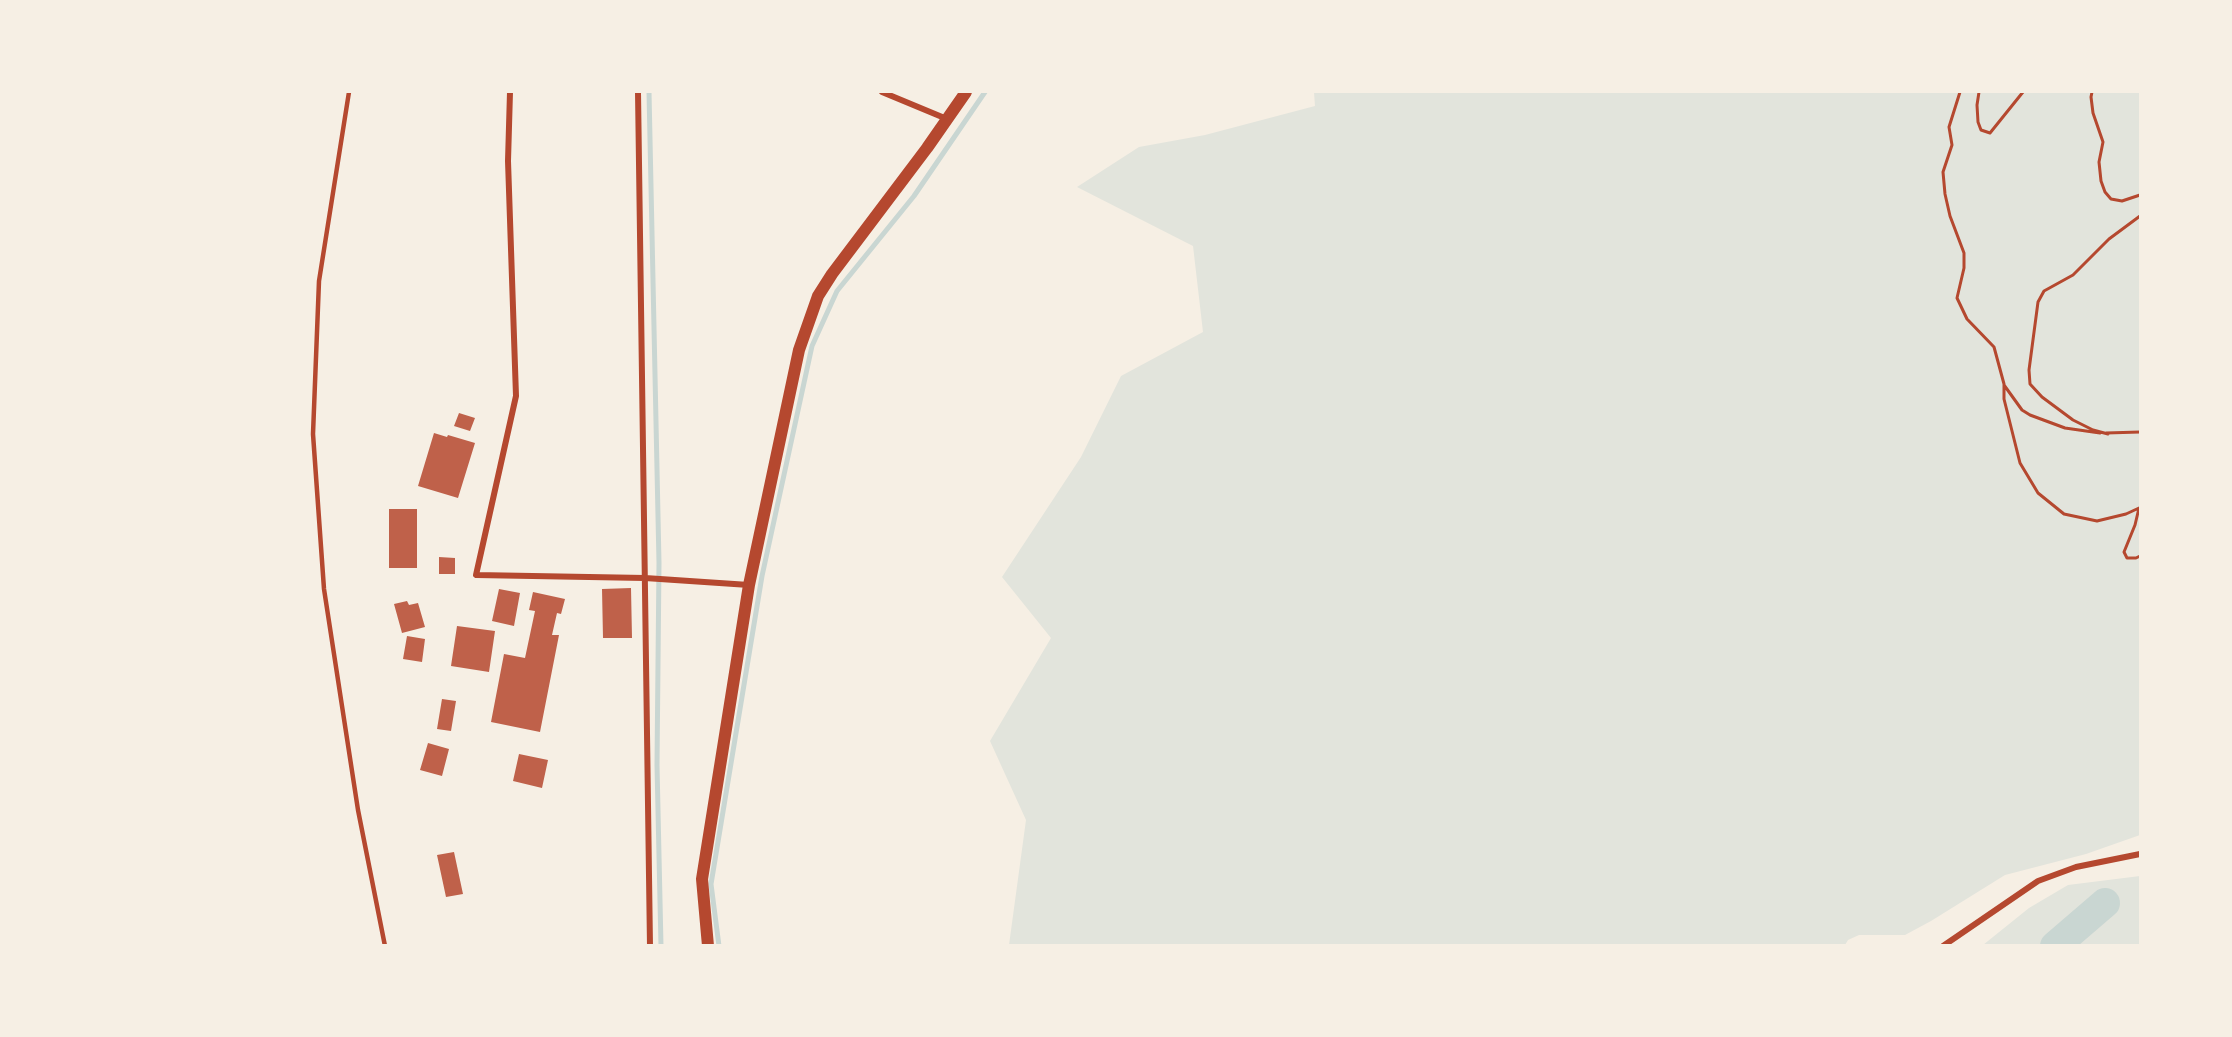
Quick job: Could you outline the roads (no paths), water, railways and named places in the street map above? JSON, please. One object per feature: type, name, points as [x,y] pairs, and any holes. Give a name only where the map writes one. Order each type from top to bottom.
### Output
[{"type":"main road","points":[[708,945],[702,879],[749,585],[799,350],[818,296],[856,240],[966,92]]},
{"type":"street","points":[[510,92],[508,160],[516,396],[476,575],[645,578],[749,585]]},
{"type":"street","points":[[638,92],[650,945]]},
{"type":"street","points":[[886,92],[947,119]]},
{"type":"street","points":[[1943,945],[2038,881],[2076,867],[2140,854]]},
{"type":"lane","points":[[349,92],[319,281],[313,434],[324,590],[358,810],[385,945]]},
{"type":"waterway","points":[[649,92],[659,563],[657,765],[661,946]]},
{"type":"waterway","points":[[719,946],[711,884],[762,576],[812,346],[837,291],[914,196],[985,92]]},
{"type":"waterway","points":[[2055,946],[2105,903]]}]
